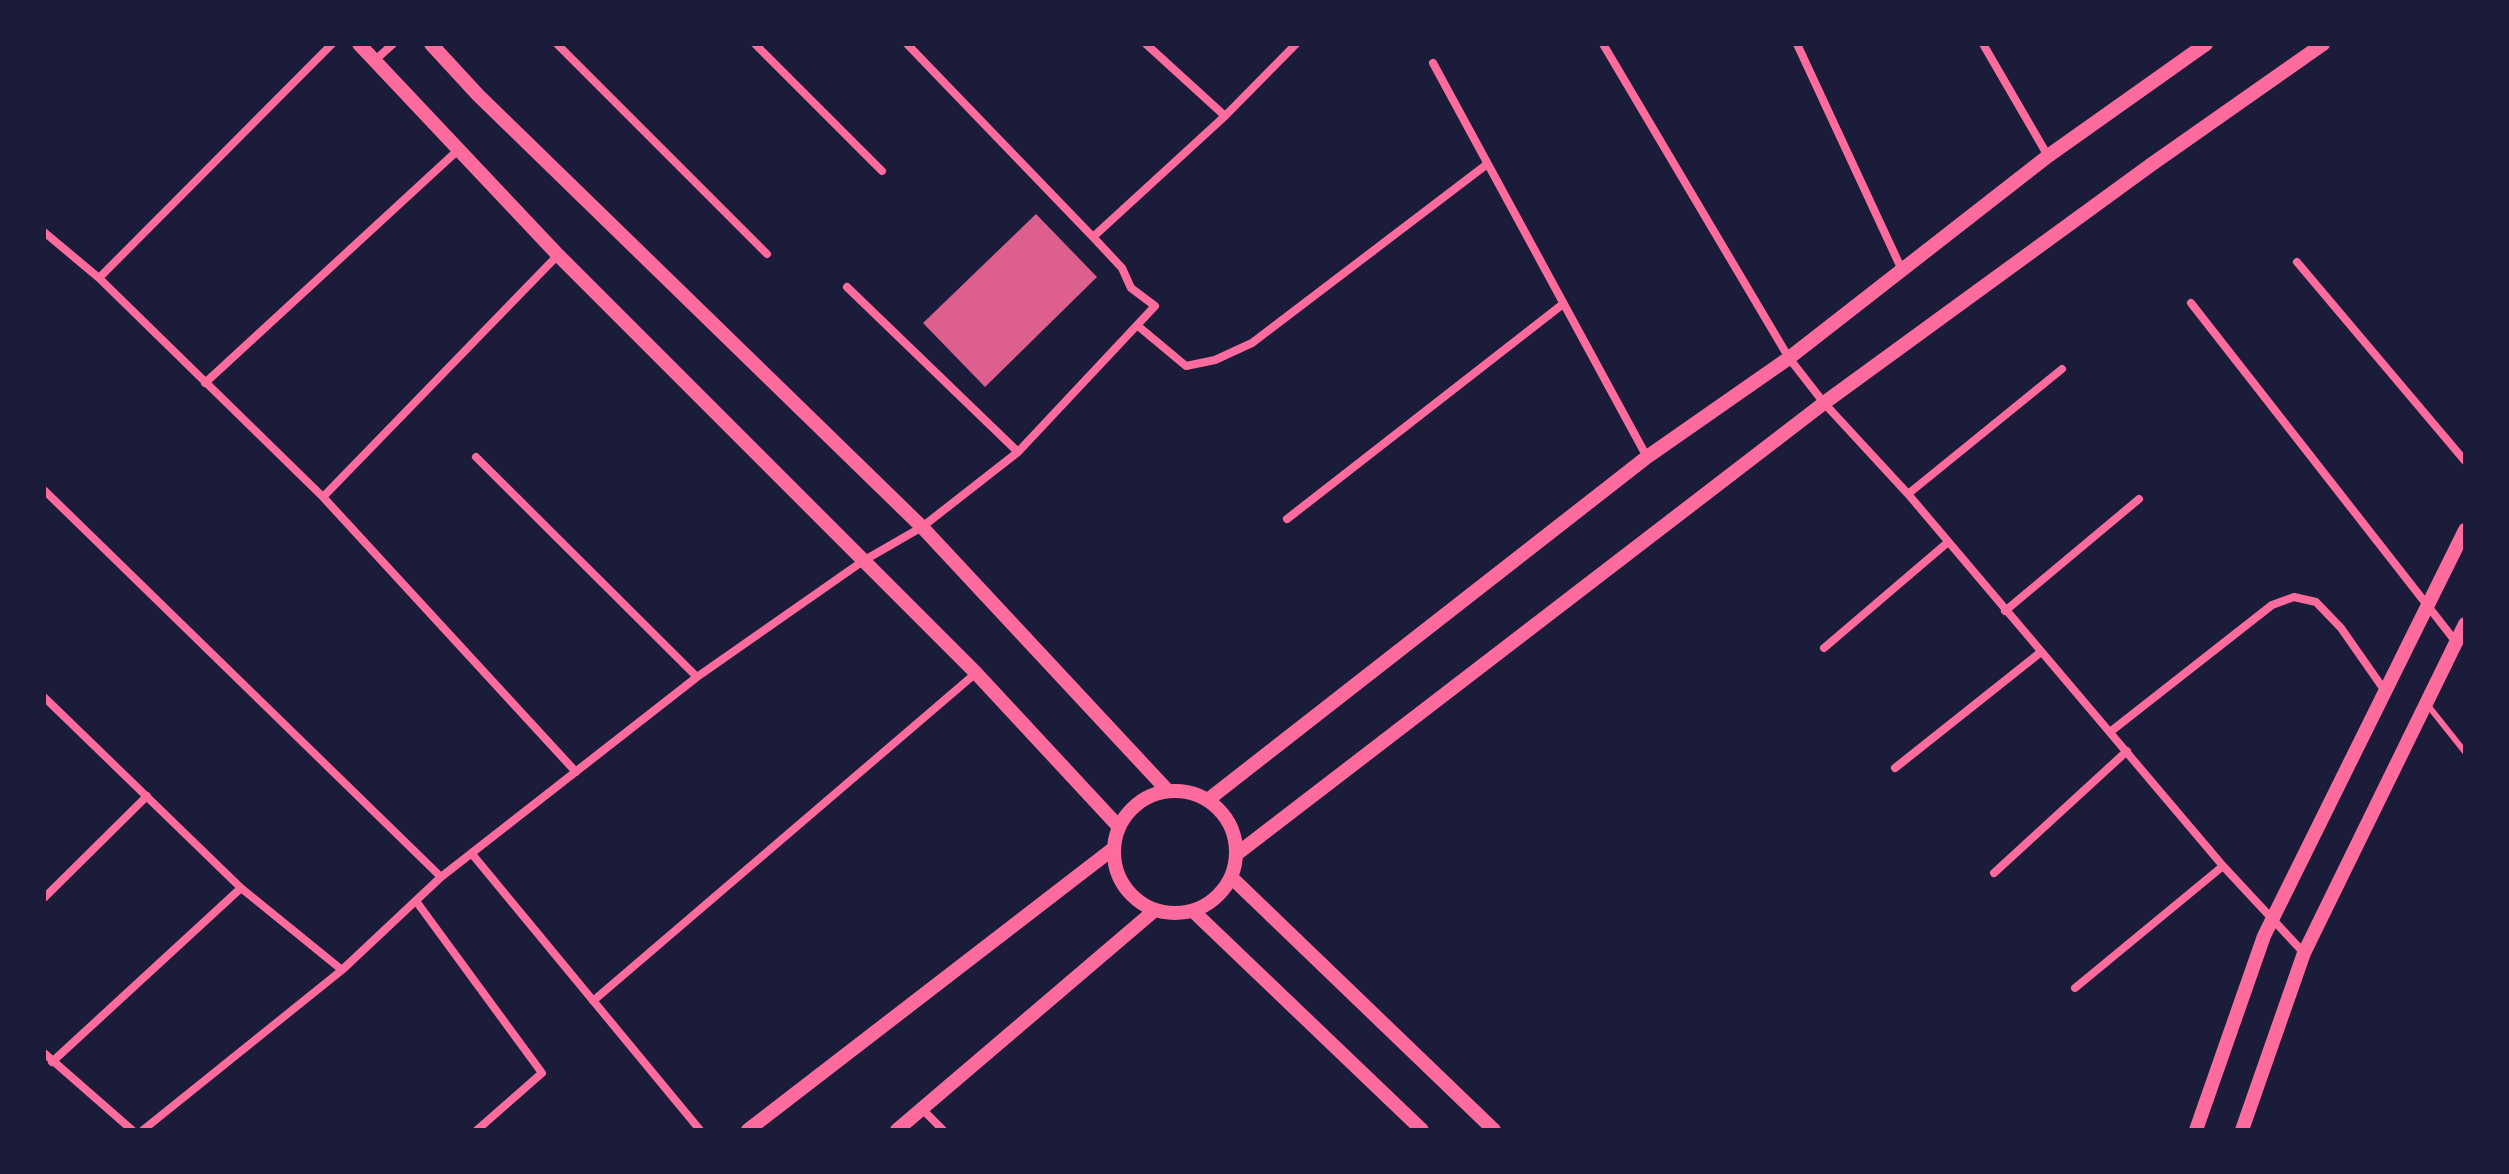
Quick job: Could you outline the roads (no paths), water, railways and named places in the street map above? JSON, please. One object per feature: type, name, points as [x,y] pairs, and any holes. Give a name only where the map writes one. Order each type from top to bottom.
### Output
[{"type":"street","points":[[99,278],[332,44]]},
{"type":"street","points":[[359,44],[558,255],[976,673],[1119,827]]},
{"type":"street","points":[[374,61],[393,44]]},
{"type":"street","points":[[431,44],[478,95],[922,527],[1168,791]]},
{"type":"street","points":[[557,44],[767,254]]},
{"type":"street","points":[[755,44],[882,171]]},
{"type":"street","points":[[143,1130],[342,970],[441,877],[697,677],[863,561],[922,527],[1018,452],[1155,306],[1131,288],[1122,268],[907,44]]},
{"type":"street","points":[[1146,44],[1225,116]]},
{"type":"street","points":[[1093,237],[1225,116],[1296,44]]},
{"type":"street","points":[[1603,44],[1789,358],[1824,403],[1908,494],[2223,866],[2304,953]]},
{"type":"street","points":[[1797,44],[1902,270]]},
{"type":"street","points":[[1983,44],[2048,156]]},
{"type":"street","points":[[1209,799],[1647,457],[1789,358],[2048,156],[2206,44]]},
{"type":"street","points":[[1238,853],[1824,403],[2319,45]]},
{"type":"street","points":[[1433,63],[1647,457]]},
{"type":"street","points":[[205,383],[457,151]]},
{"type":"street","points":[[1138,326],[1186,366],[1215,360],[1252,343],[1486,165]]},
{"type":"street","points":[[45,234],[99,278],[323,497],[576,772]]},
{"type":"street","points":[[323,497],[558,255]]},
{"type":"street","points":[[2297,262],[2465,461]]},
{"type":"street","points":[[847,287],[1018,452]]},
{"type":"street","points":[[2191,303],[2456,642]]},
{"type":"street","points":[[1287,519],[1563,304]]},
{"type":"street","points":[[1908,494],[2062,369]]},
{"type":"street","points":[[476,457],[697,677]]},
{"type":"street","points":[[44,490],[441,877]]},
{"type":"street","points":[[2005,611],[2139,499]]},
{"type":"street","points":[[2196,1130],[2273,919],[2465,530]]},
{"type":"street","points":[[1824,648],[1947,543]]},
{"type":"street","points":[[2110,732],[2272,605],[2294,597],[2316,602],[2333,619],[2385,691]]},
{"type":"street","points":[[2242,1130],[2304,953],[2465,624]]},
{"type":"street","points":[[1895,768],[2041,652]]},
{"type":"street","points":[[593,1001],[976,673]]},
{"type":"street","points":[[44,697],[241,888],[342,970]]},
{"type":"street","points":[[44,715],[52,706]]},
{"type":"street","points":[[1994,873],[2127,751]]},
{"type":"street","points":[[1168,791],[1189,792],[1209,799],[1230,823],[1238,853],[1225,890],[1211,903],[1193,911],[1174,914],[1155,910],[1137,901],[1124,886],[1116,869],[1114,848],[1119,827],[1130,810],[1147,797],[1168,791]]},
{"type":"street","points":[[44,898],[147,796]]},
{"type":"street","points":[[748,1130],[1114,848]]},
{"type":"street","points":[[472,854],[700,1130]]},
{"type":"street","points":[[2075,988],[2223,866]]},
{"type":"street","points":[[1231,877],[1494,1130]]},
{"type":"street","points":[[52,1062],[241,888]]},
{"type":"street","points":[[416,901],[542,1073],[477,1130]]},
{"type":"street","points":[[897,1130],[1155,910]]},
{"type":"street","points":[[1193,911],[1422,1130]]},
{"type":"street","points":[[44,1053],[132,1130]]},
{"type":"street","points":[[923,1110],[943,1130]]},
{"type":"lane","points":[[2426,703],[2465,752]]}]
